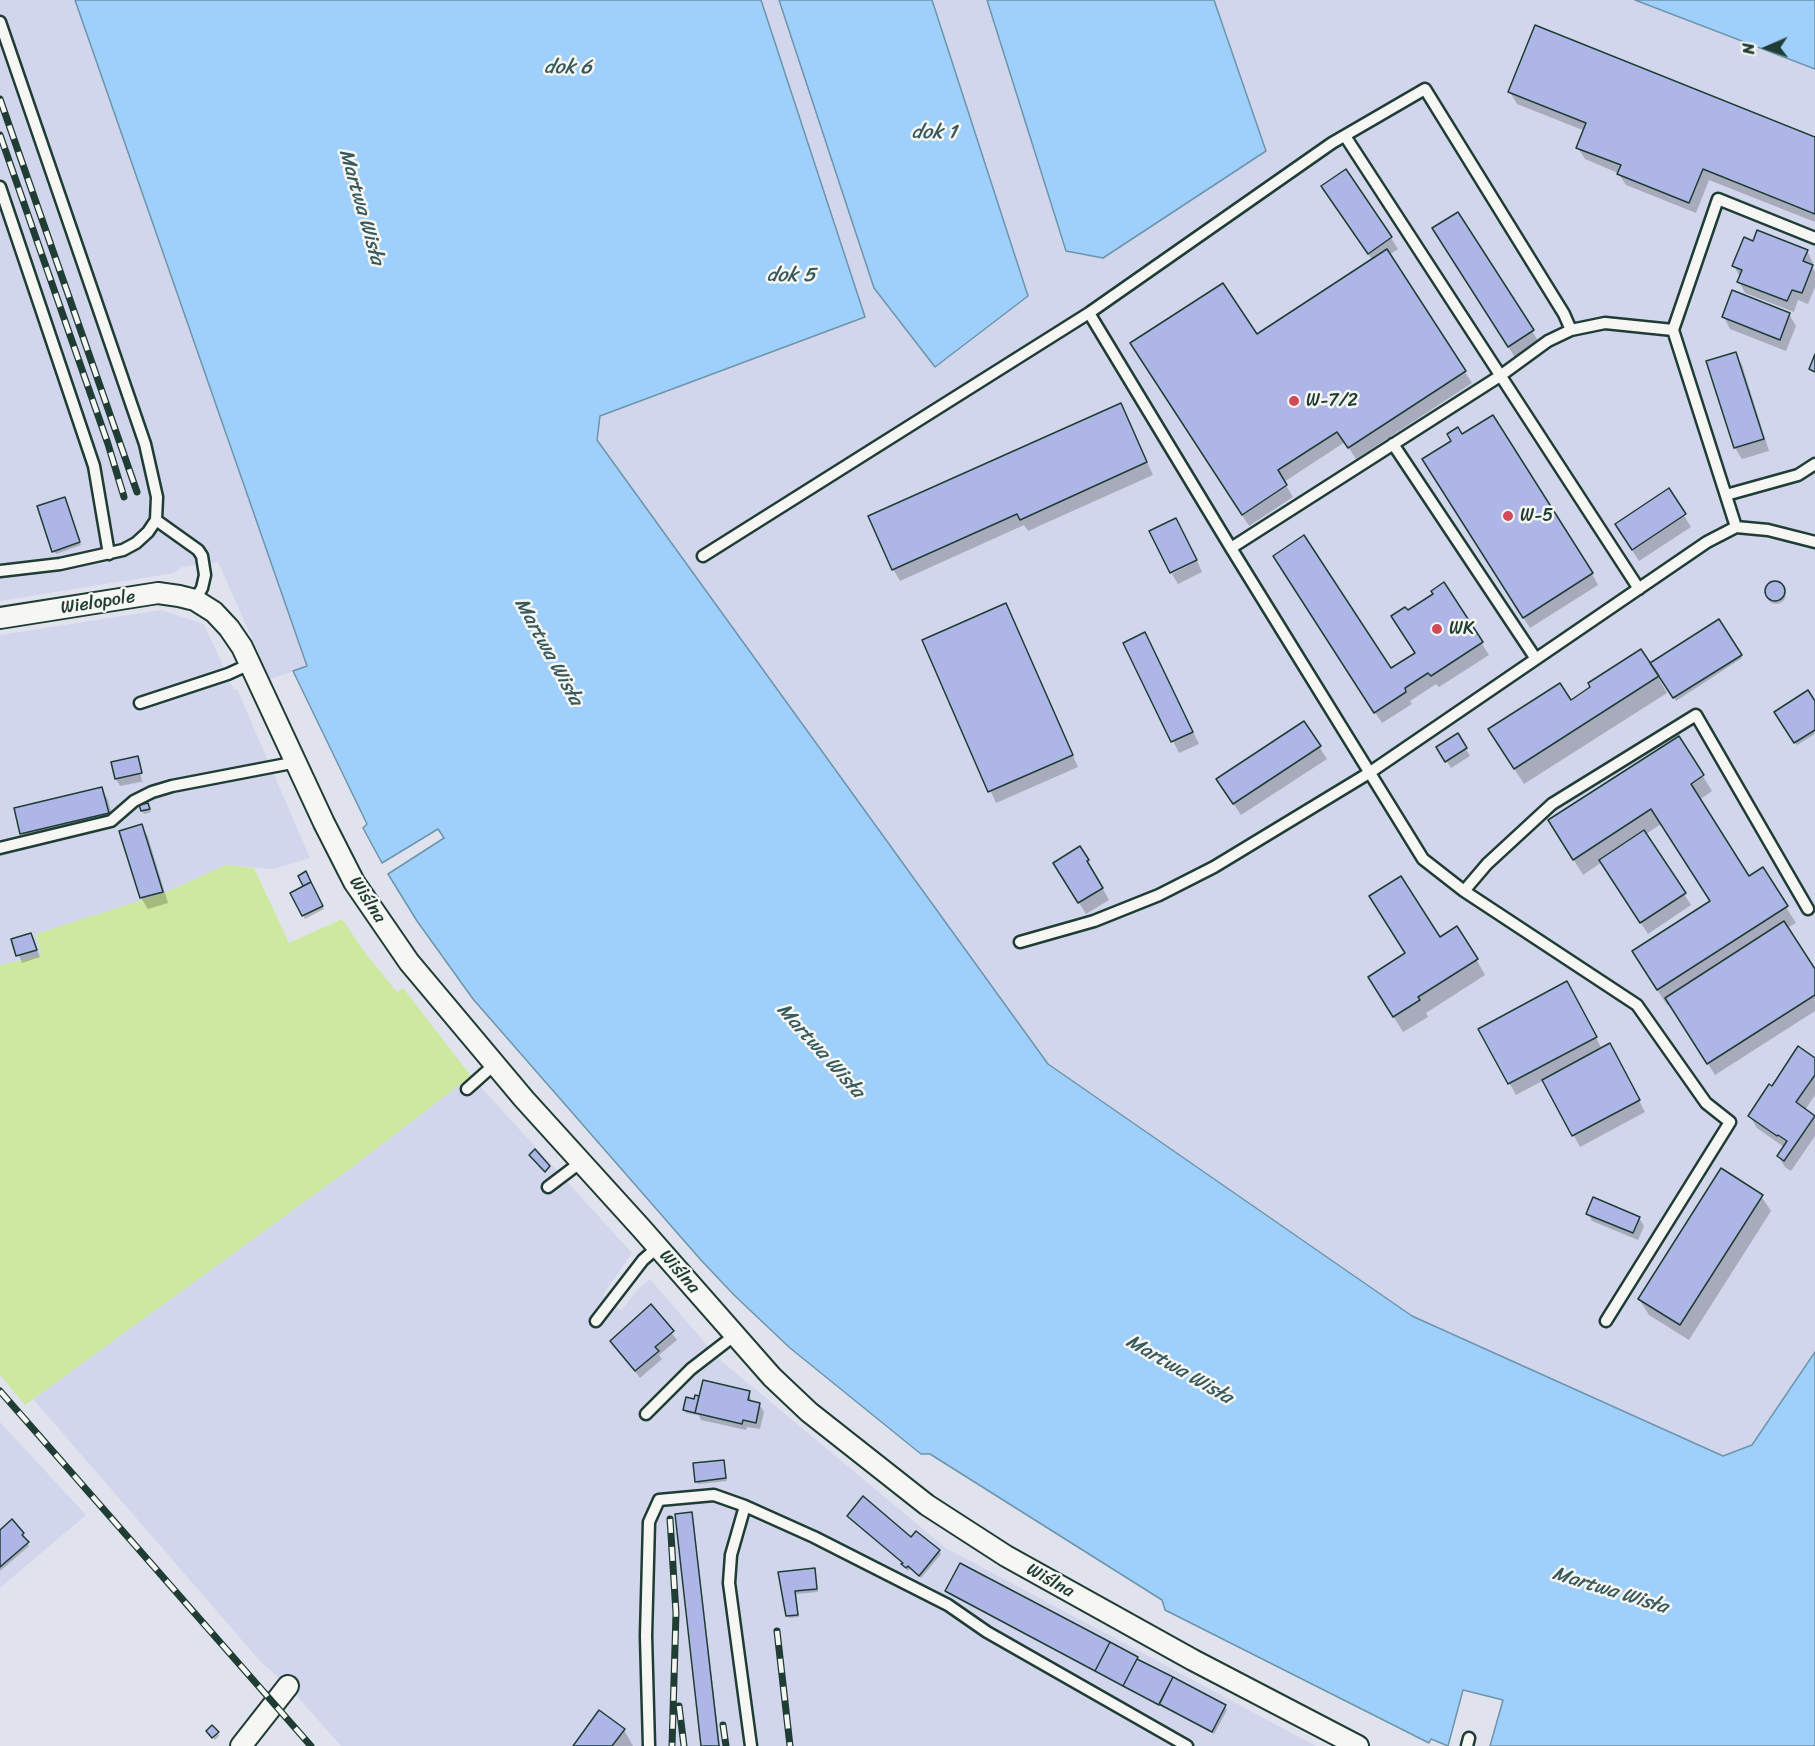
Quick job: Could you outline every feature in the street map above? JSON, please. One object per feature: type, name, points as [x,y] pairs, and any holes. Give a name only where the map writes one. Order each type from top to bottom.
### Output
[{"type":"street","name":"Wielopole","points":[[0,618],[158,593],[195,600]]},
{"type":"street","name":"Wiślna","points":[[195,600],[214,612],[229,627],[250,664],[354,882],[409,962],[495,1064],[772,1377],[809,1412],[927,1505],[1006,1557],[1193,1660],[1358,1746]]},
{"type":"street","points":[[241,1746],[288,1686]]},
{"type":"lane","points":[[0,22],[145,444],[157,497],[156,520],[148,532],[136,543],[123,550],[60,564],[0,571]]},
{"type":"lane","points":[[703,556],[1089,313],[1345,136],[1425,88],[1564,314],[1571,330]]},
{"type":"lane","points":[[1345,136],[1640,589]]},
{"type":"lane","points":[[0,187],[94,466],[109,554]]},
{"type":"lane","points":[[1736,527],[1673,330],[1718,199],[1815,238]]},
{"type":"lane","points":[[1089,313],[1423,859],[1464,891],[1637,1005],[1706,1103],[1730,1122],[1606,1321]]},
{"type":"lane","points":[[1231,548],[1500,376],[1548,341],[1571,330],[1605,323],[1673,330]]},
{"type":"lane","points":[[1393,444],[1536,659]]},
{"type":"lane","points":[[1726,495],[1797,475],[1815,465]]},
{"type":"lane","points":[[156,520],[198,550],[202,556],[205,574],[202,588],[195,600]]},
{"type":"lane","points":[[1020,942],[1094,921],[1159,895],[1214,867],[1369,773],[1707,542],[1736,527],[1768,530],[1815,542]]},
{"type":"lane","points":[[140,703],[228,674],[250,664]]},
{"type":"lane","points":[[1464,891],[1487,864],[1552,804],[1696,715],[1808,909]]},
{"type":"lane","points":[[0,848],[111,821],[134,801],[162,789],[297,762]]},
{"type":"lane","points":[[467,1089],[495,1064]]},
{"type":"lane","points":[[548,1187],[581,1162]]},
{"type":"lane","points":[[596,1321],[643,1260],[658,1247]]},
{"type":"lane","points":[[646,1414],[691,1369],[735,1335]]},
{"type":"lane","points":[[650,1746],[646,1636],[649,1522],[659,1500],[714,1495],[745,1506],[814,1537],[948,1605],[987,1632],[1187,1746]]},
{"type":"lane","points":[[745,1506],[731,1555],[729,1583],[751,1746]]},
{"type":"shaded area","points":[[0,0],[75,0],[307,667],[270,679],[218,562],[182,567],[174,573],[0,601]]},
{"type":"shaded area","points":[[761,0],[779,0],[874,288],[1028,296],[932,0],[987,0],[1065,251],[1266,151],[1214,0],[1635,0],[1815,69],[1815,1352],[1752,1445],[1724,1456],[1412,1316],[1048,1064],[597,440],[600,416],[865,317]]},
{"type":"shaded area","points":[[161,610],[204,624],[234,690],[237,689],[310,858],[273,869],[226,865],[164,893],[37,934],[41,956],[0,965],[0,635]]},
{"type":"shaded area","points":[[471,1076],[632,1253],[603,1295],[621,1311],[636,1291],[650,1279],[719,1359],[946,1548],[1316,1746],[341,1746],[288,1686],[260,1661],[33,1399],[355,1165]]},
{"type":"shaded area","points":[[0,1422],[86,1515],[0,1588]]},
{"type":"green space","points":[[226,865],[254,868],[289,943],[342,919],[366,954],[397,992],[403,988],[471,1076],[355,1165],[25,1405],[0,1375],[0,965],[41,956],[36,934],[164,893]]},
{"type":"water","points":[[75,0],[761,0],[865,317],[600,416],[597,440],[1048,1064],[1412,1316],[1723,1456],[1752,1445],[1815,1352],[1815,1746],[1490,1746],[1503,1700],[1463,1690],[1448,1746],[1431,1739],[1429,1743],[1165,1610],[1162,1600],[930,1454],[921,1454],[790,1348],[734,1295],[473,999],[417,921],[388,874],[444,838],[438,829],[382,863],[363,828],[367,824],[293,671],[307,666]]},
{"type":"water","name":"dok 1","points":[[779,0],[932,0],[1028,296],[935,367],[874,288]]},
{"type":"water","points":[[987,0],[1214,0],[1266,151],[1103,258],[1066,251]]},
{"type":"water","points":[[1635,0],[1815,0],[1815,69]]},
{"type":"building","points":[[1535,25],[1815,137],[1815,214],[1703,169],[1689,203],[1617,174],[1621,165],[1576,148],[1586,123],[1508,92]]},
{"type":"building","points":[[1346,169],[1392,237],[1368,254],[1321,186]]},
{"type":"building","points":[[1458,212],[1534,330],[1508,347],[1432,228]]},
{"type":"building","points":[[1757,230],[1808,250],[1803,261],[1813,265],[1802,293],[1792,290],[1787,301],[1737,282],[1742,270],[1732,266],[1744,237],[1753,241]]},
{"type":"building","name":"W-7/2","points":[[1387,249],[1466,371],[1348,448],[1337,432],[1278,470],[1287,485],[1242,515],[1130,343],[1223,283],[1257,334]]},
{"type":"building","points":[[1732,290],[1790,313],[1780,340],[1722,317]]},
{"type":"building","points":[[1736,352],[1764,439],[1734,448],[1706,361]]},
{"type":"building","points":[[1815,354],[1815,372],[1809,369]]},
{"type":"building","points":[[1121,403],[1147,462],[1020,520],[1017,514],[892,570],[868,516]]},
{"type":"building","name":"W-5","points":[[1493,415],[1593,573],[1523,618],[1422,459],[1451,441],[1447,434],[1458,427],[1462,434]]},
{"type":"building","points":[[1669,488],[1686,514],[1632,550],[1615,524]]},
{"type":"building","points":[[65,497],[80,542],[52,552],[37,506]]},
{"type":"building","points":[[1176,518],[1197,560],[1170,573],[1149,531]]},
{"type":"building","name":"WK","points":[[1304,535],[1391,668],[1415,653],[1391,616],[1405,607],[1408,610],[1433,594],[1431,591],[1444,582],[1483,642],[1431,676],[1428,673],[1405,688],[1406,692],[1374,713],[1273,556]]},
{"type":"building","points":[[1775,581],[1782,584],[1785,591],[1782,598],[1775,601],[1768,598],[1765,591],[1768,584]]},
{"type":"building","points":[[1006,603],[1073,755],[988,792],[922,640]]},
{"type":"building","points":[[1719,619],[1742,655],[1673,698],[1650,663]]},
{"type":"building","points":[[1145,632],[1193,732],[1171,742],[1123,643]]},
{"type":"building","points":[[1641,649],[1659,676],[1514,769],[1488,729],[1560,683],[1571,700],[1590,687],[1588,683]]},
{"type":"building","points":[[1808,690],[1815,701],[1815,730],[1794,743],[1774,712]]},
{"type":"building","points":[[1304,721],[1321,746],[1233,804],[1216,779]]},
{"type":"building","points":[[1458,733],[1467,748],[1445,762],[1436,747]]},
{"type":"building","points":[[1679,736],[1704,775],[1691,784],[1749,876],[1763,867],[1788,906],[1657,990],[1632,951],[1710,901],[1651,809],[1573,860],[1548,820]]},
{"type":"building","points":[[138,756],[142,773],[115,779],[111,762]]},
{"type":"building","points":[[102,787],[109,813],[20,834],[14,808]]},
{"type":"building","points":[[148,803],[150,809],[141,811],[139,805]]},
{"type":"building","points":[[142,824],[163,892],[140,898],[119,831]]},
{"type":"building","points":[[1644,830],[1686,893],[1640,923],[1599,860]]},
{"type":"building","points":[[1080,846],[1103,888],[1078,903],[1053,863]]},
{"type":"building","points":[[306,871],[311,882],[303,886],[298,876]]},
{"type":"building","points":[[1401,876],[1440,937],[1457,926],[1478,959],[1418,997],[1420,1000],[1393,1017],[1368,977],[1405,953],[1369,896]]},
{"type":"building","points":[[311,882],[323,906],[302,916],[290,893]]},
{"type":"building","points":[[1784,921],[1815,969],[1815,995],[1707,1064],[1665,998]]},
{"type":"building","points":[[31,933],[37,950],[16,956],[11,939]]},
{"type":"building","points":[[1567,981],[1597,1037],[1508,1084],[1478,1029]]},
{"type":"building","points":[[1610,1043],[1640,1100],[1572,1136],[1542,1080]]},
{"type":"building","points":[[1798,1046],[1815,1058],[1815,1075],[1796,1102],[1815,1116],[1784,1161],[1777,1156],[1787,1141],[1748,1116],[1769,1084],[1772,1086]]},
{"type":"building","points":[[535,1149],[550,1166],[545,1172],[529,1155]]},
{"type":"building","points":[[1721,1168],[1763,1195],[1680,1325],[1638,1299]]},
{"type":"building","points":[[1593,1197],[1640,1217],[1633,1233],[1586,1214]]},
{"type":"building","points":[[651,1304],[674,1331],[655,1347],[659,1351],[635,1371],[610,1341]]},
{"type":"building","points":[[703,1380],[750,1391],[748,1400],[760,1403],[756,1423],[743,1420],[742,1424],[695,1413]]},
{"type":"building","points":[[695,1395],[699,1396],[695,1413],[683,1410],[686,1397],[694,1399]]},
{"type":"building","points":[[724,1460],[726,1478],[695,1482],[693,1463]]},
{"type":"building","points":[[863,1496],[911,1537],[916,1531],[940,1550],[919,1576],[908,1566],[906,1568],[901,1564],[903,1563],[847,1516]]},
{"type":"building","points":[[692,1512],[719,1746],[701,1746],[675,1514]]},
{"type":"building","points":[[12,1519],[29,1542],[0,1567],[0,1530]]},
{"type":"building","points":[[960,1563],[1110,1642],[1095,1671],[945,1591]]},
{"type":"building","points":[[815,1568],[817,1589],[795,1591],[798,1615],[786,1616],[778,1572]]},
{"type":"building","points":[[1110,1642],[1138,1657],[1123,1686],[1095,1671]]},
{"type":"building","points":[[1137,1659],[1173,1677],[1159,1705],[1123,1686]]},
{"type":"building","points":[[1173,1677],[1226,1705],[1212,1732],[1159,1704]]},
{"type":"building","points":[[599,1710],[625,1729],[612,1746],[573,1746]]},
{"type":"building","points":[[212,1725],[219,1732],[212,1738],[206,1731]]},
{"type":"railway","points":[[0,99],[137,492]]},
{"type":"railway","points":[[0,135],[108,444],[124,497]]},
{"type":"railway","points":[[0,1391],[311,1746]]},
{"type":"railway","points":[[670,1519],[676,1613],[672,1746]]},
{"type":"railway","points":[[777,1631],[790,1746]]},
{"type":"railway","points":[[679,1706],[684,1746]]},
{"type":"railway","points":[[723,1725],[726,1746]]},
{"type":"place","name":"W-7/2","points":[[1294,401]]},
{"type":"place","name":"W-5","points":[[1508,516]]},
{"type":"place","name":"WK","points":[[1437,629]]},
{"type":"water label","name":"dok 6","points":[[568,68]]},
{"type":"water label","name":"Martwa Wisła","points":[[361,207]]},
{"type":"water label","name":"dok 5","points":[[791,276]]},
{"type":"water label","name":"Martwa Wisła","points":[[548,652]]},
{"type":"water label","name":"Martwa Wisła","points":[[820,1051]]},
{"type":"water label","name":"Martwa Wisła","points":[[1179,1370]]},
{"type":"water label","name":"Martwa Wisła","points":[[1610,1591]]}]
